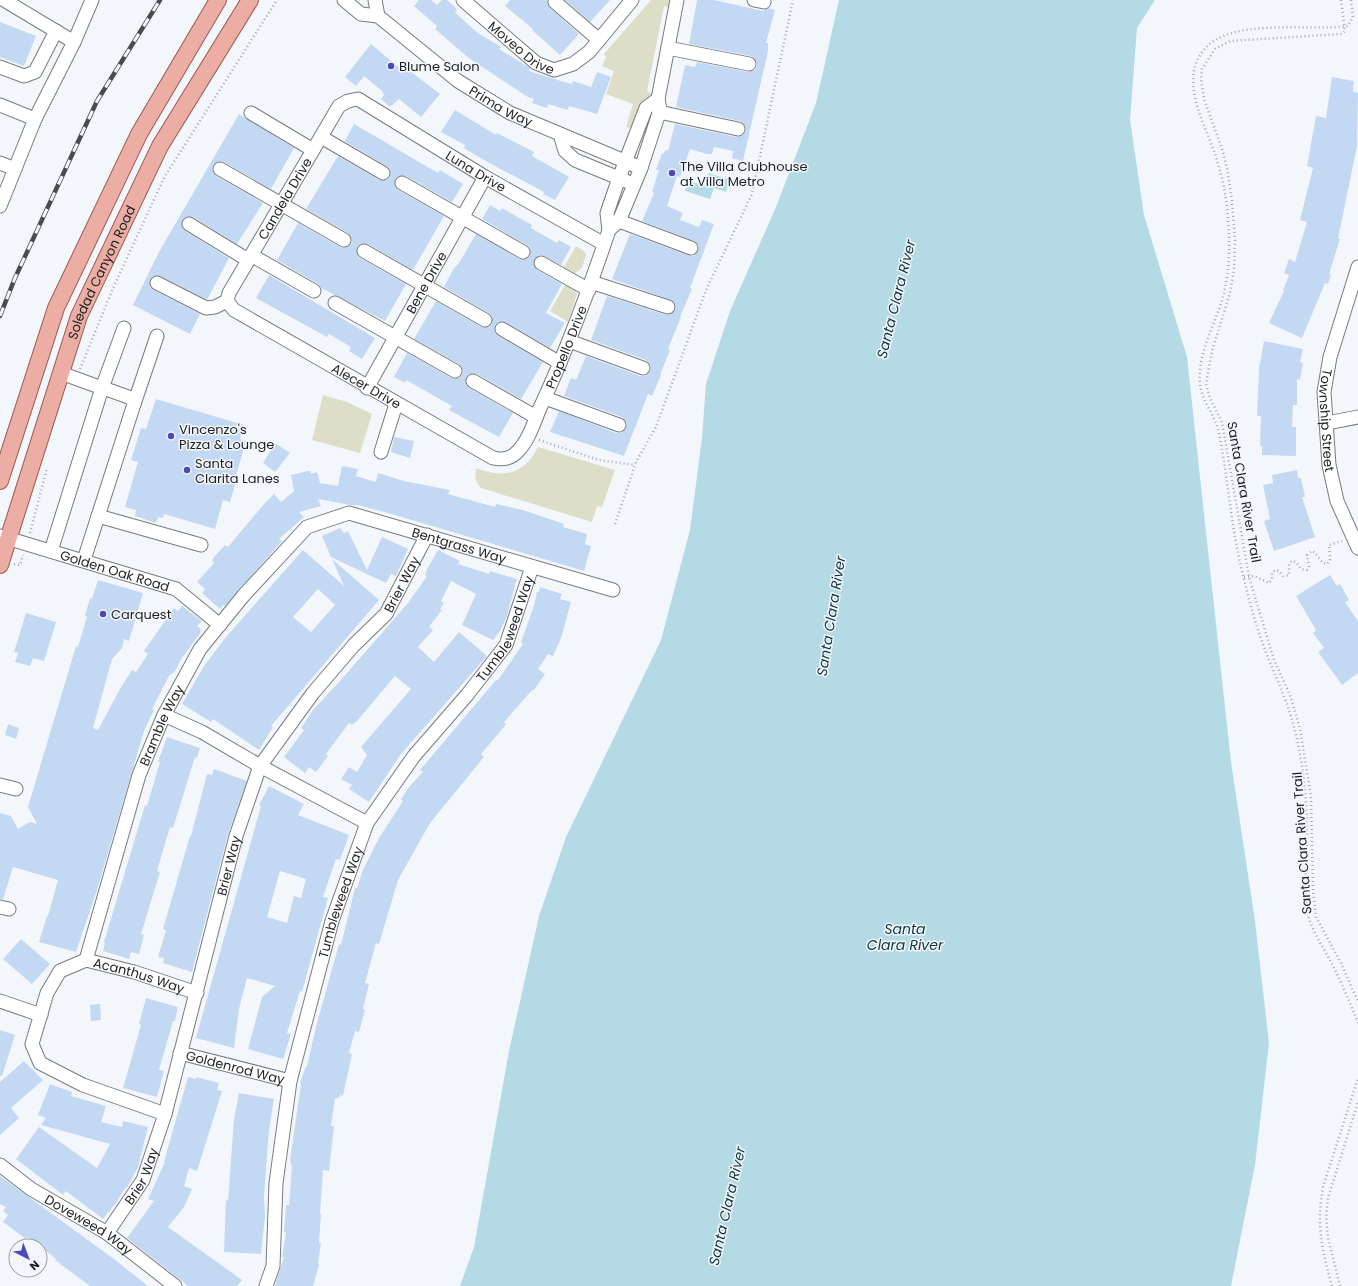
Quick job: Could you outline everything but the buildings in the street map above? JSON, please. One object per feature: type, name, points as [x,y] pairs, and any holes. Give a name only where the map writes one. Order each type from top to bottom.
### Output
[{"type":"main road","name":"Soledad Canyon Road","points":[[0,481],[56,308],[139,134],[218,0]]},
{"type":"main road","name":"Soledad Canyon Road","points":[[0,565],[4,537],[79,316],[160,146],[250,0]]},
{"type":"street","points":[[4,0],[74,42]]},
{"type":"street","points":[[0,206],[35,119],[74,42],[92,0]]},
{"type":"street","name":"Prima Way","points":[[344,0],[361,14],[378,16],[458,81],[510,113],[641,168]]},
{"type":"street","points":[[375,0],[378,16]]},
{"type":"street","name":"Moveo Drive","points":[[464,0],[536,63],[554,70],[573,64],[589,52],[632,0]]},
{"type":"street","name":"Propello Drive","points":[[609,230],[619,221],[641,168],[659,106],[677,0]]},
{"type":"street","points":[[555,2],[599,40]]},
{"type":"street","points":[[0,67],[24,76],[35,72],[56,31]]},
{"type":"street","points":[[668,48],[749,64]]},
{"type":"street","name":"Luna Drive","points":[[348,101],[358,99],[485,177],[604,244]]},
{"type":"street","name":"Candela Drive","points":[[227,301],[229,293],[339,106],[348,101]]},
{"type":"street","points":[[0,105],[35,119]]},
{"type":"street","points":[[659,106],[738,129]]},
{"type":"street","name":"Propello Drive","points":[[511,458],[518,451],[528,436],[560,363],[590,286],[609,230],[607,213],[646,108],[659,106]]},
{"type":"street","points":[[251,113],[313,150]]},
{"type":"street","points":[[560,134],[565,151],[574,160],[635,184]]},
{"type":"street","points":[[321,137],[383,173]]},
{"type":"street","points":[[0,163],[15,169]]},
{"type":"street","points":[[220,169],[344,240]]},
{"type":"street","name":"Bene Drive","points":[[367,388],[485,177]]},
{"type":"street","points":[[402,182],[523,252]]},
{"type":"street","points":[[619,221],[692,248]]},
{"type":"street","points":[[189,224],[314,291]]},
{"type":"street","points":[[364,251],[485,320]]},
{"type":"street","points":[[541,263],[590,286],[668,307]]},
{"type":"street","name":"Township Street","points":[[1356,541],[1337,501],[1329,465],[1324,392],[1330,357],[1358,267]]},
{"type":"street","points":[[157,283],[206,308],[215,307],[227,301]]},
{"type":"street","name":"Alecer Drive","points":[[227,301],[234,310],[367,388],[493,458],[502,460],[511,458]]},
{"type":"street","points":[[335,303],[455,371]]},
{"type":"street","points":[[51,551],[102,388],[124,328]]},
{"type":"street","points":[[502,329],[560,363]]},
{"type":"street","points":[[84,560],[157,336]]},
{"type":"street","points":[[569,340],[643,368]]},
{"type":"street","points":[[61,372],[131,398],[134,404]]},
{"type":"street","points":[[473,381],[536,417]]},
{"type":"street","points":[[545,398],[619,425]]},
{"type":"street","points":[[381,452],[396,404]]},
{"type":"street","points":[[1327,423],[1358,417]]},
{"type":"street","name":"Bentgrass Way","points":[[306,527],[349,513],[613,590]]},
{"type":"street","points":[[98,516],[201,546]]},
{"type":"street","name":"Bramble Way","points":[[86,960],[139,775],[164,715],[200,649],[244,595],[306,527]]},
{"type":"street","name":"Brier Way","points":[[107,1233],[143,1180],[165,1114],[236,836],[260,766],[313,693],[354,645],[386,614],[427,535]]},
{"type":"street","name":"Golden Oak Road","points":[[4,537],[176,589],[220,625]]},
{"type":"street","name":"Tumbleweed Way","points":[[266,1286],[273,1266],[276,1183],[290,1081],[332,921],[367,823],[414,756],[467,695],[506,646],[532,567]]},
{"type":"street","points":[[164,715],[202,732],[260,766],[367,823]]},
{"type":"street","points":[[0,785],[16,789]]},
{"type":"street","name":"Acanthus Way","points":[[165,1114],[83,1085],[40,1063],[32,1044],[47,993],[60,972],[86,960],[134,972],[197,993]]},
{"type":"street","points":[[0,1001],[41,1015]]},
{"type":"street","name":"Goldenrod Way","points":[[180,1053],[290,1081]]},
{"type":"street","name":"Doveweed Way","points":[[0,1165],[31,1189],[107,1233],[175,1286]]},
{"type":"path","points":[[76,378],[114,286],[165,176],[196,130],[237,61],[277,0]]},
{"type":"path","points":[[615,524],[635,465],[653,434],[706,290],[752,194],[793,0]]},
{"type":"path","points":[[1341,0],[1344,27]]},
{"type":"path","points":[[1350,0],[1352,21],[1348,26],[1280,27],[1227,34],[1209,44],[1199,57],[1194,70],[1193,82],[1196,98],[1224,185],[1228,211],[1229,242],[1225,286],[1205,350],[1200,381],[1202,394],[1218,427],[1244,577],[1262,642],[1279,680],[1291,715],[1304,776],[1307,809],[1306,901],[1309,917],[1349,1000],[1358,1023]]},
{"type":"path","name":"Santa Clara River Trail","points":[[1344,27],[1345,31],[1342,34],[1230,41],[1215,49],[1202,69],[1201,79],[1203,93],[1227,168],[1232,200],[1235,240],[1234,269],[1230,293],[1210,357],[1206,384],[1210,398],[1222,422],[1249,576],[1274,660],[1290,695],[1300,729],[1311,796],[1313,890],[1316,917],[1341,963],[1358,1002]]},
{"type":"path","points":[[528,436],[599,460],[635,465]]},
{"type":"path","points":[[34,519],[48,464]]},
{"type":"path","points":[[1244,577],[1257,577],[1266,583],[1271,581],[1272,573],[1275,570],[1279,571],[1283,576],[1288,576],[1290,572],[1289,564],[1292,561],[1296,562],[1301,569],[1307,570],[1309,566],[1307,556],[1312,551],[1316,553],[1322,562],[1327,564],[1330,560],[1330,544],[1356,541]]},
{"type":"path","points":[[1332,1286],[1320,1239],[1320,1204],[1323,1187],[1358,1078]]},
{"type":"path","points":[[1340,1286],[1328,1238],[1326,1217],[1328,1198],[1358,1102]]},
{"type":"green space","points":[[651,0],[670,0],[668,7],[664,6],[647,91],[651,93],[648,101],[639,110],[631,128],[626,127],[633,104],[606,94],[614,71],[602,66],[606,57],[604,54]]},
{"type":"green space","points":[[576,246],[584,251],[586,255],[582,268],[575,273],[564,267]]},
{"type":"green space","points":[[566,283],[575,289],[577,294],[568,322],[550,311]]},
{"type":"green space","points":[[323,395],[347,402],[372,414],[360,453],[312,440]]},
{"type":"green space","points":[[538,447],[615,470],[602,507],[597,506],[592,522],[481,488],[477,481],[476,468],[495,473],[512,472],[527,463]]},
{"type":"water","name":"Santa Clara River","points":[[839,0],[1155,0],[1137,28],[1130,120],[1144,215],[1187,357],[1231,762],[1255,921],[1269,1043],[1255,1165],[1231,1286],[460,1286],[474,1247],[509,1051],[539,916],[566,837],[661,640],[690,530],[702,438],[706,384],[730,311],[776,207],[816,103]]},
{"type":"water","points":[[709,173],[730,180],[726,192],[714,188],[710,199],[685,191],[688,181],[705,186]]},
{"type":"railway","points":[[0,316],[15,278],[97,101],[160,0]]},
{"type":"place","name":"Blume Salon","points":[[391,66]]},
{"type":"place","name":"The Villa Clubhouse at Villa Metro","points":[[672,173]]},
{"type":"place","name":"Vincenzo's Pizza & Lounge","points":[[171,436]]},
{"type":"place","name":"Santa Clarita Lanes","points":[[187,470]]},
{"type":"place","name":"Carquest","points":[[103,614]]}]
